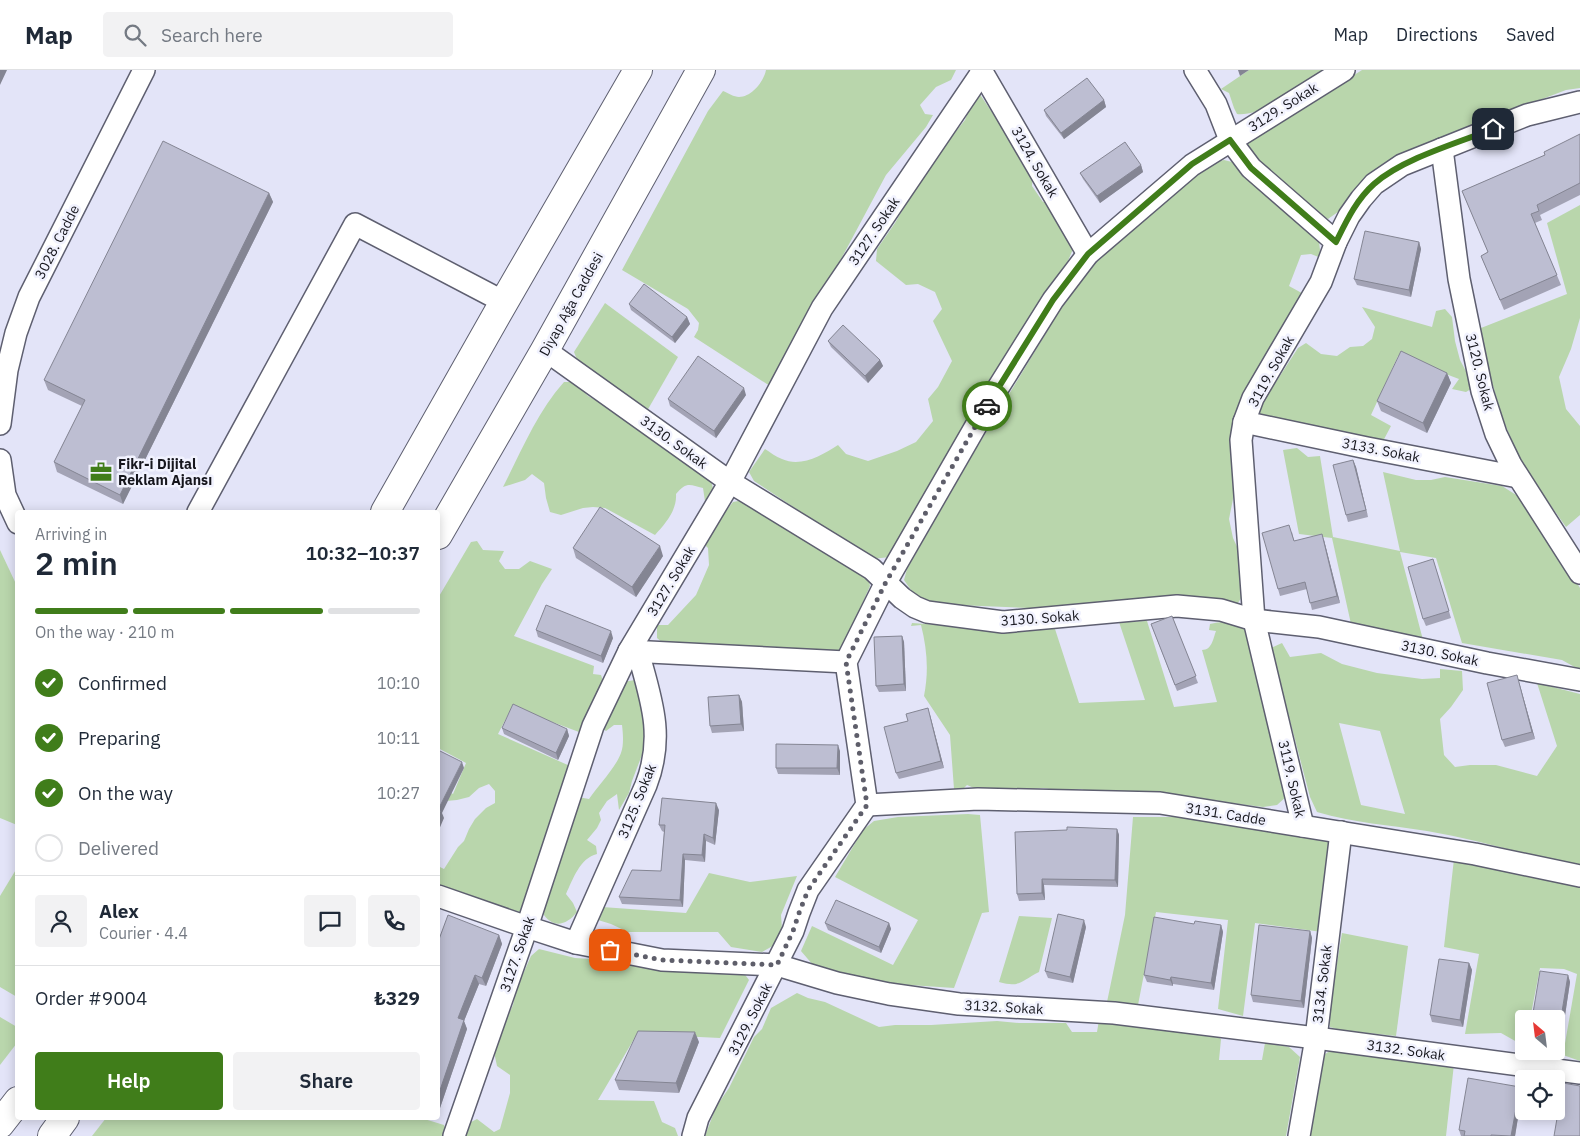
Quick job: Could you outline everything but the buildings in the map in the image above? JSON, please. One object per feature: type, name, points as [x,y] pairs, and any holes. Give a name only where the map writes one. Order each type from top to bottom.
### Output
[{"type":"main road","points":[[386,510],[638,70]]},
{"type":"main road","name":"Diyap Ağa Caddesi","points":[[440,533],[545,350],[701,70]]},
{"type":"main road","points":[[0,1124],[15,1105]]},
{"type":"main road","points":[[52,1136],[64,1120]]},
{"type":"street","name":"3028. Cadde","points":[[0,424],[7,370],[29,297],[144,70]]},
{"type":"street","points":[[1195,70],[1216,104],[1230,140],[1251,168],[1336,242]]},
{"type":"street","name":"3129. Sokak","points":[[846,662],[886,582],[996,391],[1053,300],[1088,254],[1192,164],[1344,70]]},
{"type":"street","name":"3124. Sokak","points":[[982,71],[1088,254]]},
{"type":"street","name":"3127. Sokak","points":[[454,1136],[527,927],[592,726],[730,482],[822,308],[982,71]]},
{"type":"street","name":"3119. Sokak","points":[[1303,826],[1254,620],[1241,440],[1244,422],[1253,398],[1322,282],[1336,242],[1349,216],[1374,184],[1402,165],[1527,115],[1580,102]]},
{"type":"street","name":"3120. Sokak","points":[[1442,149],[1459,279],[1482,391],[1496,434],[1510,465],[1580,573]]},
{"type":"street","points":[[199,510],[355,224],[504,302]]},
{"type":"street","name":"3130. Sokak","points":[[545,350],[730,482],[872,569],[902,598],[915,607],[927,612],[1004,622],[1178,606],[1221,610],[1254,620],[1319,627],[1487,663],[1580,680]]},
{"type":"street","name":"3133. Sokak","points":[[1244,422],[1367,448],[1518,476]]},
{"type":"street","points":[[0,460],[5,495],[15,517]]},
{"type":"street","points":[[633,651],[846,662],[867,805]]},
{"type":"street","name":"3125. Sokak","points":[[576,943],[646,785],[654,759],[656,731],[652,701],[633,651]]},
{"type":"street","name":"3131. Cadde","points":[[867,805],[978,799],[1160,803],[1475,854],[1580,876]]},
{"type":"street","name":"3129. Sokak","points":[[693,1136],[698,1118],[793,931],[808,890],[867,805]]},
{"type":"street","name":"3134. Sokak","points":[[1299,1136],[1316,1038],[1341,832]]},
{"type":"street","name":"3132. Sokak","points":[[440,897],[576,943],[662,960],[777,965],[837,983],[889,994],[959,1004],[1114,1013],[1580,1074]]},
{"type":"green space","points":[[766,70],[956,70],[951,80],[936,87],[920,105],[925,114],[933,115],[926,127],[886,175],[770,386],[694,337],[699,323],[688,309],[622,270],[708,111],[723,91],[739,97],[753,91],[763,79]]},
{"type":"green space","points":[[1249,70],[1326,70],[1271,105],[1247,114],[1237,114],[1229,93],[1221,89]]},
{"type":"green space","points":[[1362,70],[1580,70],[1580,88],[1566,90],[1461,130],[1414,151],[1328,219],[1310,209],[1252,156],[1246,144]]},
{"type":"green space","points":[[979,93],[1033,173],[1032,186],[1043,202],[1049,202],[1073,249],[1065,268],[890,557],[872,559],[754,481],[749,472],[765,449],[780,458],[797,462],[811,459],[838,445],[846,454],[868,461],[916,442],[933,421],[928,399],[938,387],[952,361],[933,321],[942,309],[935,292],[918,284],[906,285],[876,261],[877,249],[944,146],[965,120],[972,100]]},
{"type":"green space","points":[[1224,160],[1232,162],[1255,180],[1307,228],[1319,242],[1321,258],[1311,254],[1301,255],[1289,286],[1309,297],[1251,383],[1240,403],[1234,426],[1236,484],[1229,519],[1233,538],[1239,551],[1245,592],[1236,606],[1054,609],[931,604],[913,593],[904,580],[907,569],[976,449],[1067,298],[1100,258],[1194,176],[1216,162]]},
{"type":"green space","points":[[1580,205],[1580,318],[1571,349],[1559,377],[1566,409],[1580,426],[1580,515],[1566,527],[1522,465],[1502,417],[1489,372],[1481,328],[1567,294],[1547,223]]},
{"type":"green space","points":[[605,303],[678,357],[647,411],[578,362],[574,352]]},
{"type":"green space","points":[[1362,307],[1432,327],[1436,311],[1445,309],[1452,317],[1460,360],[1469,377],[1471,389],[1466,392],[1452,389],[1459,379],[1398,356],[1371,415],[1391,426],[1382,443],[1260,418],[1258,413],[1261,405],[1298,348],[1306,343],[1321,354],[1337,356],[1350,347],[1363,346],[1372,339],[1375,327]]},
{"type":"green space","points":[[564,382],[575,382],[588,396],[624,416],[710,476],[714,493],[706,508],[703,488],[691,485],[682,487],[676,494],[673,511],[655,535],[605,508],[583,508],[561,515],[550,512],[544,483],[532,474],[525,480],[503,487],[538,419]]},
{"type":"green space","points":[[1297,448],[1308,457],[1320,456],[1333,537],[1400,551],[1383,472],[1416,480],[1431,480],[1445,477],[1502,486],[1521,498],[1549,536],[1580,588],[1580,670],[1562,660],[1462,643],[1436,558],[1400,552],[1423,640],[1351,624],[1332,538],[1299,534],[1283,450]]},
{"type":"green space","points":[[744,500],[868,577],[870,586],[847,638],[838,652],[664,644],[657,638],[657,625],[668,625],[696,595],[709,565],[708,548],[702,542],[733,502]]},
{"type":"green space","points":[[477,541],[483,550],[504,551],[499,561],[505,569],[519,569],[530,561],[552,569],[514,636],[594,666],[593,674],[601,675],[603,681],[579,732],[512,707],[498,734],[570,766],[524,910],[513,914],[440,886],[440,867],[444,869],[464,841],[475,819],[486,808],[495,803],[495,791],[489,784],[479,788],[469,797],[457,800],[446,801],[440,790],[440,787],[453,794],[466,763],[440,749],[440,595],[471,542]]},
{"type":"green space","points":[[0,550],[15,582],[15,824],[0,818]]},
{"type":"green space","points":[[1147,621],[1174,707],[1217,702],[1202,650],[1208,648],[1213,641],[1216,631],[1209,630],[1210,624],[1221,622],[1235,624],[1248,633],[1287,796],[1277,805],[1263,807],[1196,797],[1150,797],[1088,792],[1082,789],[1058,790],[1043,788],[1016,791],[981,791],[967,785],[963,789],[954,789],[950,735],[924,696],[927,669],[925,643],[921,625],[911,626],[912,623],[1010,630],[1055,629],[1079,703],[1145,700],[1119,622]]},
{"type":"green space","points":[[1282,643],[1290,657],[1321,653],[1342,664],[1377,673],[1422,679],[1440,678],[1440,669],[1462,671],[1463,690],[1440,719],[1444,755],[1455,767],[1496,765],[1537,776],[1557,746],[1537,683],[1580,694],[1580,868],[1485,843],[1317,812],[1310,797],[1271,648]],"holes":[[[1339,723],[1380,731],[1405,814],[1361,805]]]},
{"type":"green space","points":[[635,680],[646,718],[645,747],[629,793],[619,810],[617,794],[607,801],[599,813],[601,820],[587,840],[596,846],[597,854],[591,856],[582,864],[566,894],[577,912],[564,923],[555,923],[550,921],[542,912],[578,797],[589,799],[619,758],[623,746],[622,725],[614,725],[606,731],[602,728],[623,682]]},
{"type":"green space","points":[[980,815],[989,912],[982,913],[954,988],[880,983],[813,965],[801,951],[812,926],[893,965],[918,920],[835,877],[863,830],[874,821],[898,817]]},
{"type":"green space","points":[[1133,817],[1177,817],[1216,821],[1328,838],[1333,851],[1322,932],[1255,923],[1243,1016],[1218,1009],[1228,920],[1156,912],[1138,1005],[1107,1002],[1125,915]]},
{"type":"green space","points":[[1454,859],[1580,885],[1580,1061],[1565,1056],[1565,1043],[1577,974],[1564,969],[1540,968],[1532,1010],[1515,1010],[1515,1041],[1501,1033],[1465,1034],[1479,954],[1444,947]]},
{"type":"green space","points":[[15,871],[15,996],[0,987],[0,896]]},
{"type":"green space","points":[[709,873],[750,882],[797,876],[781,915],[782,929],[778,943],[762,952],[731,947],[718,932],[628,932],[598,920],[602,907],[686,913]]},
{"type":"green space","points":[[1019,916],[1052,918],[1039,972],[1016,984],[1006,984],[999,982]]},
{"type":"green space","points":[[1342,933],[1408,946],[1396,1036],[1340,1030],[1330,1027],[1328,1018]]},
{"type":"green space","points":[[539,949],[575,958],[591,959],[628,967],[634,962],[743,972],[749,980],[720,1038],[637,1034],[598,1100],[654,1101],[662,1122],[675,1128],[678,1136],[463,1136],[467,1124],[477,1119],[494,1132],[500,1129],[510,1093],[510,1075],[497,1066],[494,1052],[499,1035],[513,1005],[516,990],[531,956]]},
{"type":"green space","points":[[797,993],[825,1002],[879,1027],[997,1021],[1066,1023],[1072,1032],[1097,1032],[1099,1020],[1215,1034],[1221,1039],[1219,1060],[1262,1060],[1265,1043],[1289,1047],[1300,1057],[1286,1136],[705,1136],[716,1107],[729,1088],[754,1037],[762,1029],[771,1008]]},
{"type":"green space","points":[[0,1017],[15,1026],[15,1046],[0,1065]]},
{"type":"green space","points":[[1333,1049],[1347,1053],[1454,1064],[1446,1136],[1307,1136],[1322,1056]]},
{"type":"green space","points":[[104,1120],[428,1120],[444,1125],[447,1133],[446,1136],[92,1136]]},
{"type":"way so far","points":[[610,950],[662,960],[777,965],[793,931],[808,890],[867,805],[846,662],[886,582],[987,406]]},
{"type":"place","name":"Fikr-i Dijital Reklam Ajansı","points":[[101,472]]},
{"type":"route","points":[[987,406],[1053,300],[1088,254],[1192,164],[1230,140],[1251,168],[1336,242],[1349,216],[1374,184],[1402,165],[1493,129]]}]
